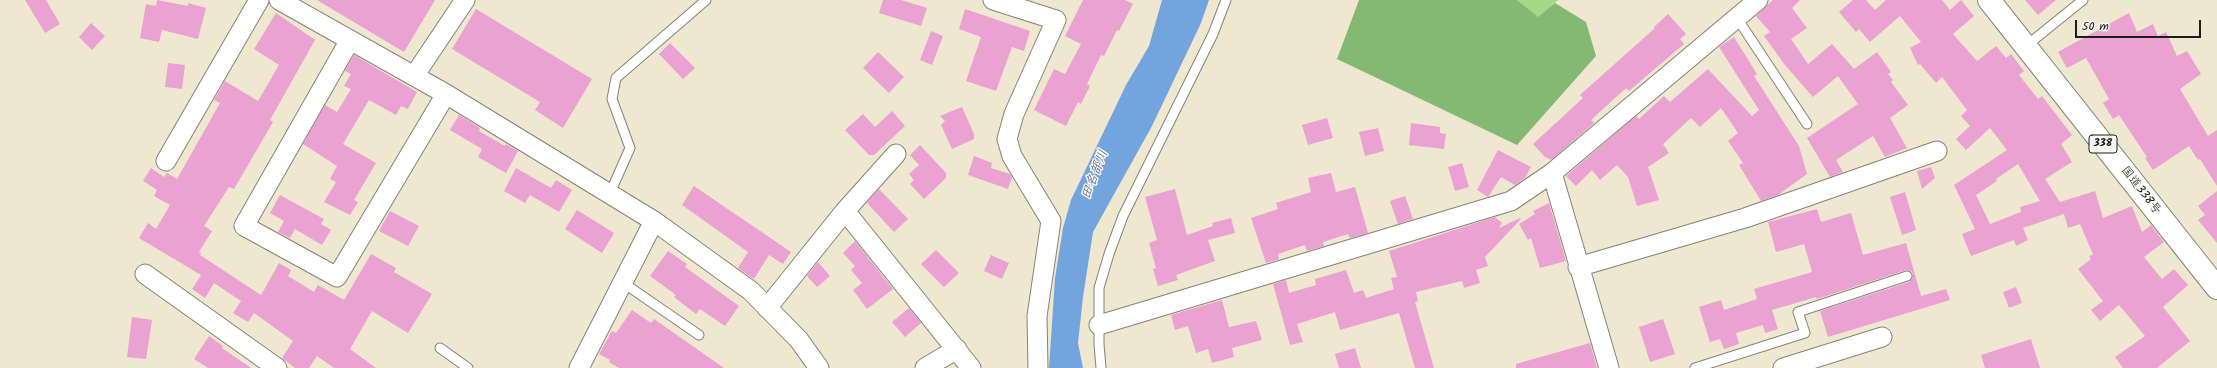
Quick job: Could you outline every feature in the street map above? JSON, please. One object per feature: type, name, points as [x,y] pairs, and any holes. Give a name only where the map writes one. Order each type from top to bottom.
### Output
[{"type":"highway","name":"国道338号","points":[[1989,0],[2217,288]]},
{"type":"street","points":[[166,161],[259,0]]},
{"type":"street","points":[[279,0],[446,94],[654,221],[751,291],[799,340],[819,368]]},
{"type":"street","points":[[414,76],[465,0]]},
{"type":"street","points":[[992,0],[1056,20],[1014,114],[1007,139],[1012,156],[1051,221],[1037,316],[1038,368]]},
{"type":"street","points":[[1099,325],[1511,201],[1552,173],[1758,0]]},
{"type":"street","points":[[350,40],[244,226],[337,277],[446,94]]},
{"type":"street","points":[[1578,267],[1745,218],[1936,151]]},
{"type":"street","points":[[767,308],[845,212],[896,154]]},
{"type":"street","points":[[1552,173],[1578,267],[1609,368]]},
{"type":"street","points":[[845,212],[971,368]]},
{"type":"street","points":[[579,368],[654,221]]},
{"type":"street","points":[[145,274],[277,368]]},
{"type":"street","points":[[1783,368],[1882,337]]},
{"type":"street","points":[[925,368],[957,349]]},
{"type":"lane","points":[[610,193],[630,148],[612,99],[616,78],[706,0]]},
{"type":"lane","points":[[1101,368],[1099,288],[1109,254],[1123,216],[1213,34],[1226,0]]},
{"type":"lane","points":[[2026,46],[2083,0]]},
{"type":"lane","points":[[1736,18],[1807,124]]},
{"type":"lane","points":[[1695,368],[1805,333],[1798,312],[1907,276]]},
{"type":"lane","points":[[622,282],[699,335]]},
{"type":"lane","points":[[440,348],[468,368]]},
{"type":"green space","points":[[1359,0],[1517,0],[1538,17],[1555,3],[1586,22],[1596,56],[1517,145],[1337,59]]},
{"type":"green space","points":[[1517,0],[1558,0],[1538,18]]},
{"type":"water","name":"田名部川","points":[[1162,0],[1209,0],[1201,23],[1152,126],[1093,232],[1083,297],[1078,343],[1083,368],[1049,368],[1055,278],[1063,228],[1071,200],[1126,85],[1149,46]]},
{"type":"building","points":[[25,0],[46,0],[60,24],[45,33]]},
{"type":"building","points":[[157,0],[188,6],[188,3],[206,8],[198,39],[162,30],[159,42],[140,38],[146,4],[156,6]]},
{"type":"building","points":[[317,0],[435,0],[404,52]]},
{"type":"building","points":[[883,0],[901,0],[927,8],[921,26],[879,13]]},
{"type":"building","points":[[1083,0],[1125,0],[1133,4],[1119,31],[1117,30],[1104,56],[1101,55],[1087,84],[1090,86],[1081,104],[1078,102],[1066,126],[1034,110],[1054,69],[1065,74],[1081,44],[1065,36]]},
{"type":"building","points":[[1773,0],[1800,0],[1792,8],[1807,28],[1791,39],[1808,64],[1832,44],[1854,69],[1877,52],[1891,72],[1888,74],[1893,80],[1891,82],[1908,105],[1890,118],[1907,148],[1885,157],[1873,136],[1836,160],[1843,172],[1830,177],[1807,138],[1858,104],[1838,76],[1813,97],[1785,65],[1764,36],[1770,32],[1756,16]]},
{"type":"building","points":[[1853,0],[1866,0],[1875,10],[1886,0],[1942,0],[1950,10],[1961,0],[1974,16],[1953,34],[1977,61],[1996,46],[2006,58],[2011,54],[2024,71],[2019,75],[2038,99],[2042,96],[2072,135],[2061,144],[2072,162],[2045,179],[2060,202],[2095,191],[2103,218],[2132,206],[2142,232],[2151,225],[2164,242],[2144,257],[2162,279],[2174,269],[2188,285],[2163,307],[2190,341],[2157,368],[2123,368],[2115,357],[2145,336],[2119,305],[2100,321],[2091,310],[2103,301],[2078,269],[2091,259],[2089,257],[2093,254],[2080,224],[2068,228],[2064,214],[2023,228],[2028,240],[2016,246],[2014,240],[1971,256],[1962,234],[1975,229],[1954,185],[2007,150],[1990,128],[1966,150],[1956,139],[1970,126],[1961,116],[1967,110],[1942,77],[1936,83],[1920,64],[1918,65],[1910,48],[1921,42],[1900,16],[1870,42],[1859,29],[1856,32],[1839,12]],"holes":[[[2018,164],[2040,201],[2020,207],[2021,212],[1990,224],[1976,195],[1997,181],[1996,179]]]},
{"type":"building","points":[[2025,0],[2056,0],[2038,15]]},
{"type":"building","points":[[476,9],[592,79],[563,128],[535,110],[540,102],[452,49]]},
{"type":"building","points":[[965,9],[1030,31],[1024,51],[1012,47],[996,91],[966,81],[981,37],[959,29]]},
{"type":"building","points":[[276,13],[315,40],[270,120],[273,122],[234,189],[229,187],[204,226],[212,231],[199,252],[201,253],[200,255],[261,295],[279,263],[291,270],[288,276],[314,292],[318,285],[344,300],[371,254],[396,268],[394,272],[432,294],[408,333],[372,311],[350,349],[376,368],[334,368],[317,356],[309,368],[295,368],[282,358],[293,341],[254,313],[248,322],[233,313],[241,301],[214,283],[205,298],[192,289],[201,275],[139,238],[148,223],[156,229],[170,205],[154,196],[157,190],[143,181],[151,168],[164,177],[167,173],[177,179],[220,103],[214,100],[225,81],[258,101],[279,65],[254,49]]},
{"type":"building","points":[[2129,13],[2137,32],[2153,24],[2158,36],[2166,32],[2177,56],[2187,51],[2201,74],[2180,89],[2208,136],[2217,130],[2217,186],[2200,159],[2198,160],[2189,146],[2153,170],[2145,158],[2147,157],[2119,115],[2113,119],[2103,103],[2109,99],[2086,58],[2067,68],[2058,52]]},
{"type":"building","points":[[1668,14],[1686,34],[1680,39],[1684,44],[1629,91],[1626,88],[1591,120],[1594,123],[1551,160],[1545,157],[1533,144],[1583,98],[1580,95],[1655,28],[1654,27]]},
{"type":"building","points":[[91,23],[105,36],[92,50],[79,37]]},
{"type":"building","points":[[931,31],[943,36],[932,65],[920,60]]},
{"type":"building","points":[[1734,37],[1757,74],[1754,76],[1799,146],[1807,174],[1778,195],[1761,201],[1739,165],[1743,163],[1728,141],[1738,133],[1721,108],[1700,127],[1691,118],[1663,144],[1669,153],[1648,167],[1659,200],[1637,206],[1628,177],[1617,165],[1600,180],[1592,170],[1576,186],[1566,176],[1636,116],[1639,119],[1664,96],[1670,102],[1708,69],[1752,116],[1759,110],[1719,47]]},
{"type":"building","points":[[670,43],[695,68],[683,79],[659,54]]},
{"type":"building","points":[[878,52],[904,77],[889,93],[863,68]]},
{"type":"building","points":[[354,55],[417,92],[408,109],[401,106],[396,115],[369,100],[343,144],[376,163],[354,200],[358,202],[350,215],[324,202],[336,182],[330,179],[337,166],[303,144],[325,105],[337,112],[351,89],[344,86],[351,74],[345,71]]},
{"type":"building","points":[[168,63],[185,65],[182,89],[165,87]]},
{"type":"building","points":[[962,107],[974,134],[974,139],[952,149],[941,125],[945,121],[940,116]]},
{"type":"building","points":[[892,111],[905,126],[874,155],[869,155],[845,130],[863,114],[875,127]]},
{"type":"building","points":[[459,115],[480,128],[479,131],[505,146],[506,144],[518,151],[506,173],[478,157],[482,149],[450,130]]},
{"type":"building","points":[[1327,118],[1333,138],[1308,145],[1302,125]]},
{"type":"building","points":[[1411,123],[1440,127],[1440,133],[1446,134],[1444,149],[1409,145]]},
{"type":"building","points":[[1378,128],[1384,151],[1365,156],[1359,132]]},
{"type":"building","points":[[920,145],[946,173],[946,178],[924,199],[910,184],[914,180],[909,174],[919,165],[910,155]]},
{"type":"building","points":[[1498,150],[1531,167],[1525,178],[1515,185],[1501,177],[1488,197],[1477,190]]},
{"type":"building","points":[[974,156],[992,163],[991,168],[1010,174],[1012,177],[1008,189],[968,175]]},
{"type":"building","points":[[1462,163],[1469,187],[1455,191],[1448,167]]},
{"type":"building","points":[[1931,167],[1935,178],[1922,189],[1917,171]]},
{"type":"building","points":[[516,168],[551,188],[556,180],[572,190],[559,212],[530,195],[525,203],[504,191]]},
{"type":"building","points":[[1331,173],[1336,192],[1355,187],[1368,233],[1350,238],[1348,234],[1323,242],[1324,246],[1307,251],[1305,245],[1278,254],[1279,259],[1266,263],[1251,218],[1278,209],[1276,203],[1311,192],[1308,178]]},
{"type":"building","points":[[694,186],[791,252],[783,264],[769,255],[754,279],[738,268],[748,252],[682,205]]},
{"type":"building","points":[[879,189],[908,219],[894,232],[867,203]]},
{"type":"building","points":[[1175,189],[1187,235],[1213,226],[1212,223],[1231,218],[1235,233],[1208,240],[1215,261],[1176,275],[1178,280],[1158,286],[1153,269],[1156,268],[1149,243],[1157,240],[1145,197]]},
{"type":"building","points":[[2217,191],[2217,243],[2198,220],[2205,215],[2198,206]]},
{"type":"building","points":[[1905,192],[1916,230],[1902,235],[1890,197]]},
{"type":"building","points":[[280,195],[324,219],[321,224],[331,230],[322,245],[295,229],[290,238],[278,232],[284,221],[270,213]]},
{"type":"building","points":[[1405,196],[1413,219],[1398,224],[1390,201]]},
{"type":"building","points":[[1549,203],[1566,261],[1540,268],[1531,238],[1528,240],[1519,224],[1535,214],[1533,211]]},
{"type":"building","points":[[1817,209],[1821,222],[1851,213],[1863,255],[1906,243],[1921,296],[1946,289],[1950,300],[1828,337],[1820,311],[1909,282],[1913,274],[1911,271],[1906,270],[1817,299],[1816,297],[1772,310],[1778,329],[1765,333],[1763,325],[1736,333],[1739,344],[1724,349],[1720,339],[1710,342],[1699,307],[1721,300],[1724,310],[1757,299],[1754,289],[1812,272],[1804,244],[1776,252],[1768,222]]},
{"type":"building","points":[[577,210],[614,233],[602,253],[565,229]]},
{"type":"building","points":[[390,211],[419,226],[408,246],[379,231]]},
{"type":"building","points":[[1495,217],[1502,223],[1499,228],[1520,218],[1521,219],[1485,257],[1488,266],[1476,270],[1480,283],[1464,288],[1462,281],[1416,292],[1418,301],[1415,302],[1434,368],[1415,368],[1399,313],[1340,330],[1335,312],[1297,324],[1303,342],[1290,345],[1273,284],[1286,280],[1289,293],[1316,285],[1315,279],[1346,270],[1354,293],[1363,290],[1366,298],[1394,289],[1391,278],[1397,277],[1389,251]]},
{"type":"building","points":[[855,241],[893,289],[867,309],[853,290],[862,283],[851,270],[855,266],[843,253]]},
{"type":"building","points":[[936,250],[959,273],[944,287],[921,264]]},
{"type":"building","points":[[668,251],[687,264],[685,267],[739,306],[725,326],[700,309],[696,314],[674,297],[676,295],[650,276]]},
{"type":"building","points":[[991,255],[1009,263],[1002,279],[984,271]]},
{"type":"building","points":[[818,262],[830,276],[817,287],[807,276]]},
{"type":"building","points":[[2016,287],[2022,303],[2009,308],[2003,292]]},
{"type":"building","points":[[1222,300],[1229,327],[1256,321],[1262,340],[1232,348],[1234,357],[1212,363],[1208,349],[1196,353],[1188,326],[1175,330],[1171,315]]},
{"type":"building","points":[[909,308],[921,323],[905,337],[892,322]]},
{"type":"building","points":[[632,310],[651,323],[654,319],[724,368],[619,368],[609,362],[610,360],[599,354],[612,331],[616,333]]},
{"type":"building","points":[[132,317],[152,320],[146,359],[127,357]]},
{"type":"building","points":[[1663,319],[1675,354],[1650,362],[1639,327]]},
{"type":"building","points":[[209,336],[223,346],[222,348],[251,368],[208,368],[194,359]]},
{"type":"building","points":[[2031,339],[2040,368],[1985,368],[1981,355]]},
{"type":"building","points":[[1590,343],[1597,368],[1516,368],[1516,364]]},
{"type":"building","points":[[1355,348],[1361,368],[1339,368],[1335,354]]}]
